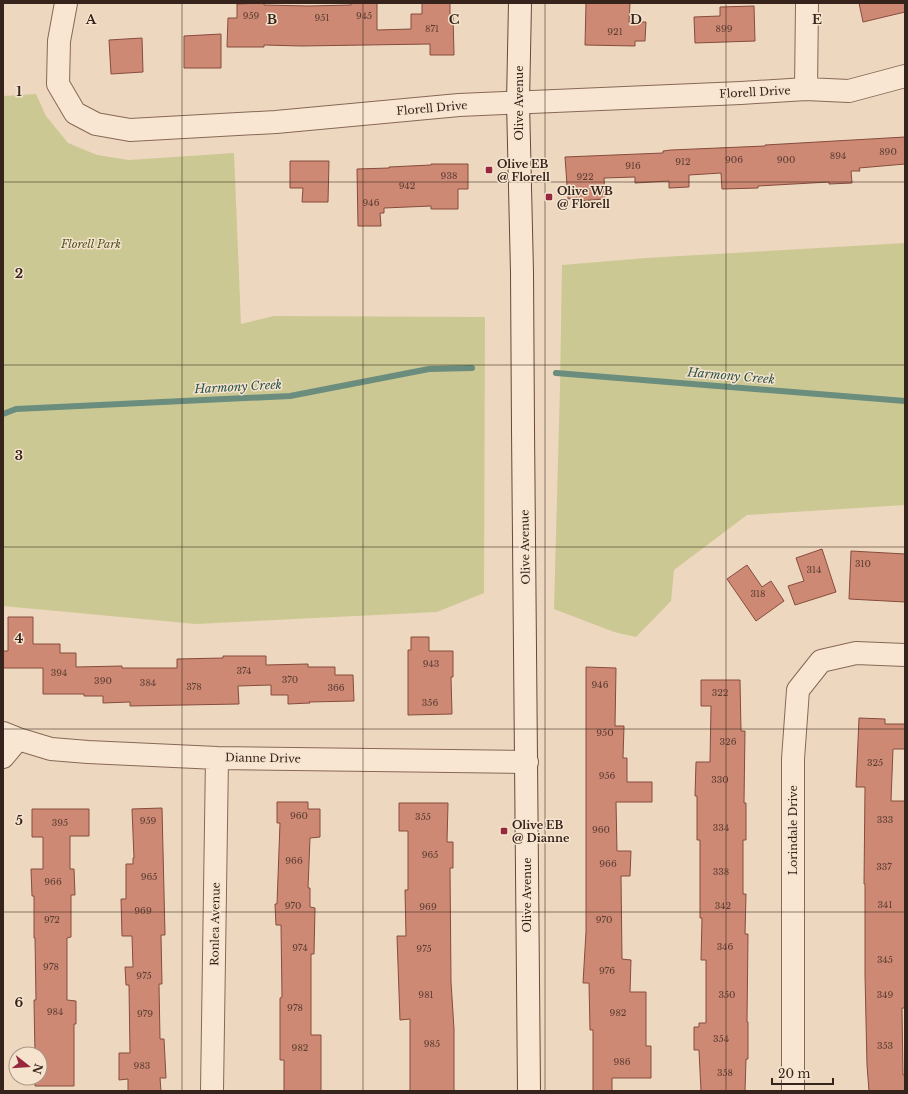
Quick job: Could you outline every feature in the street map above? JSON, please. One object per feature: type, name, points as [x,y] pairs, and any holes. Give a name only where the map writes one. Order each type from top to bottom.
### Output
[{"type":"street","name":"Florell Drive","points":[[66,3],[59,41],[58,84],[75,113],[96,124],[130,130],[261,123],[459,105],[806,89],[849,91],[905,76]]},
{"type":"street","name":"Olive Avenue","points":[[520,3],[518,102],[522,272],[529,1091]]},
{"type":"street","points":[[806,89],[807,3]]},
{"type":"street","name":"Lorindale Drive","points":[[793,1091],[793,759],[798,690],[820,661],[856,653],[905,655]]},
{"type":"street","points":[[3,757],[10,736]]},
{"type":"street","name":"Dianne Drive","points":[[10,736],[51,748],[88,752],[217,758],[527,762]]},
{"type":"street","name":"Ronlea Avenue","points":[[212,1091],[217,758]]},
{"type":"green space","name":"Florell Park","points":[[36,94],[46,116],[68,143],[97,155],[129,160],[234,153],[241,324],[274,316],[485,317],[484,593],[437,612],[196,624],[3,606],[3,96]]},
{"type":"green space","points":[[905,243],[905,505],[747,515],[674,570],[671,601],[636,637],[614,632],[554,609],[562,265],[646,258]]},
{"type":"building","points":[[264,3],[264,5],[309,6],[377,3],[377,30],[411,29],[411,14],[422,14],[422,3],[450,3],[450,14],[453,14],[454,55],[430,55],[430,44],[301,46],[264,45],[264,47],[227,47],[228,18],[237,18],[237,4]]},
{"type":"building","points":[[586,3],[630,3],[629,22],[646,22],[645,41],[635,41],[635,46],[585,45]]},
{"type":"building","points":[[859,3],[905,3],[905,12],[863,22]]},
{"type":"building","points":[[754,6],[755,41],[695,43],[694,17],[720,16],[720,7]]},
{"type":"building","points":[[221,34],[221,68],[184,68],[184,36]]},
{"type":"building","points":[[142,38],[143,72],[111,74],[109,40]]},
{"type":"building","points":[[905,137],[905,164],[859,168],[860,171],[851,171],[852,183],[829,184],[829,182],[758,186],[758,188],[722,189],[721,173],[689,175],[689,187],[669,188],[669,181],[635,183],[635,177],[604,178],[605,199],[577,201],[577,198],[568,199],[565,157],[663,153],[663,151],[671,150],[765,146]]},
{"type":"building","points":[[290,161],[329,161],[328,202],[302,202],[303,188],[290,188]]},
{"type":"building","points":[[431,164],[468,164],[468,189],[458,189],[458,209],[431,209],[431,206],[384,208],[384,213],[380,213],[381,226],[358,226],[357,169]]},
{"type":"building","points":[[822,549],[836,592],[795,605],[788,586],[804,581],[796,558]]},
{"type":"building","points":[[851,551],[905,554],[905,602],[849,599]]},
{"type":"building","points":[[747,565],[762,587],[771,581],[784,601],[756,621],[727,579]]},
{"type":"building","points":[[8,617],[33,617],[33,644],[60,644],[60,653],[76,653],[76,667],[122,666],[122,668],[177,668],[177,659],[223,658],[223,656],[266,656],[266,665],[308,664],[308,667],[335,667],[335,675],[353,675],[354,701],[288,704],[288,695],[271,695],[271,685],[238,686],[239,704],[130,706],[130,702],[103,703],[103,696],[84,696],[84,694],[43,694],[43,668],[3,668],[3,651],[8,651]]},
{"type":"building","points":[[411,637],[429,637],[429,651],[453,651],[453,677],[451,677],[452,714],[408,715],[408,650],[411,650]]},
{"type":"building","points":[[586,667],[616,668],[615,726],[624,726],[623,758],[627,758],[627,782],[652,782],[652,802],[616,802],[617,851],[631,851],[630,876],[621,876],[622,959],[631,960],[630,992],[646,992],[646,1046],[651,1046],[651,1078],[612,1078],[612,1091],[593,1091],[593,1030],[590,1030],[589,983],[583,983],[586,932]]},
{"type":"building","points":[[701,680],[740,680],[741,731],[745,731],[744,803],[746,803],[746,840],[743,840],[743,894],[746,894],[745,934],[748,934],[748,1059],[746,1059],[745,1091],[701,1091],[699,1050],[694,1050],[694,1027],[699,1027],[699,1023],[706,1023],[706,960],[701,960],[702,918],[700,918],[700,840],[697,840],[697,796],[695,796],[696,762],[710,762],[711,706],[701,706]]},
{"type":"building","points":[[859,718],[885,719],[885,724],[905,724],[905,749],[893,749],[891,801],[905,801],[905,1008],[902,1008],[903,1075],[905,1075],[905,1091],[869,1091],[865,975],[865,787],[856,787]]},
{"type":"building","points":[[277,802],[308,802],[308,809],[320,809],[320,837],[310,838],[308,888],[310,888],[310,907],[315,908],[314,954],[311,954],[311,1035],[321,1035],[321,1091],[284,1091],[284,1060],[280,1060],[280,998],[282,997],[281,925],[276,925],[275,904],[277,904],[280,823],[277,823]]},
{"type":"building","points":[[399,803],[448,803],[447,842],[453,842],[453,868],[450,868],[454,1091],[410,1091],[410,1019],[400,1020],[397,936],[406,936],[405,890],[408,890],[408,831],[399,831]]},
{"type":"building","points":[[162,808],[165,935],[161,935],[162,984],[159,984],[160,1039],[164,1039],[166,1078],[160,1078],[161,1091],[128,1091],[128,1079],[119,1080],[119,1053],[130,1053],[129,985],[126,985],[125,967],[133,967],[132,936],[122,936],[121,899],[126,899],[126,864],[133,864],[134,858],[132,809]]},
{"type":"building","points":[[32,809],[89,809],[89,836],[70,836],[70,869],[74,869],[75,895],[71,895],[71,937],[67,938],[67,1000],[76,1001],[76,1024],[74,1024],[74,1086],[48,1086],[48,1046],[35,1046],[35,938],[34,896],[32,896],[31,869],[43,869],[43,837],[32,837]]},
{"type":"waterway","name":"Harmony Creek","points":[[3,414],[16,409],[290,396],[429,369],[472,368]]},
{"type":"waterway","name":"Harmony Creek","points":[[556,373],[905,401]]},
{"type":"place","name":"Olive EB @ Florell","points":[[489,170]]},
{"type":"place","name":"Olive WB @ Florell","points":[[549,197]]},
{"type":"place","name":"Olive EB @ Dianne","points":[[504,831]]}]
